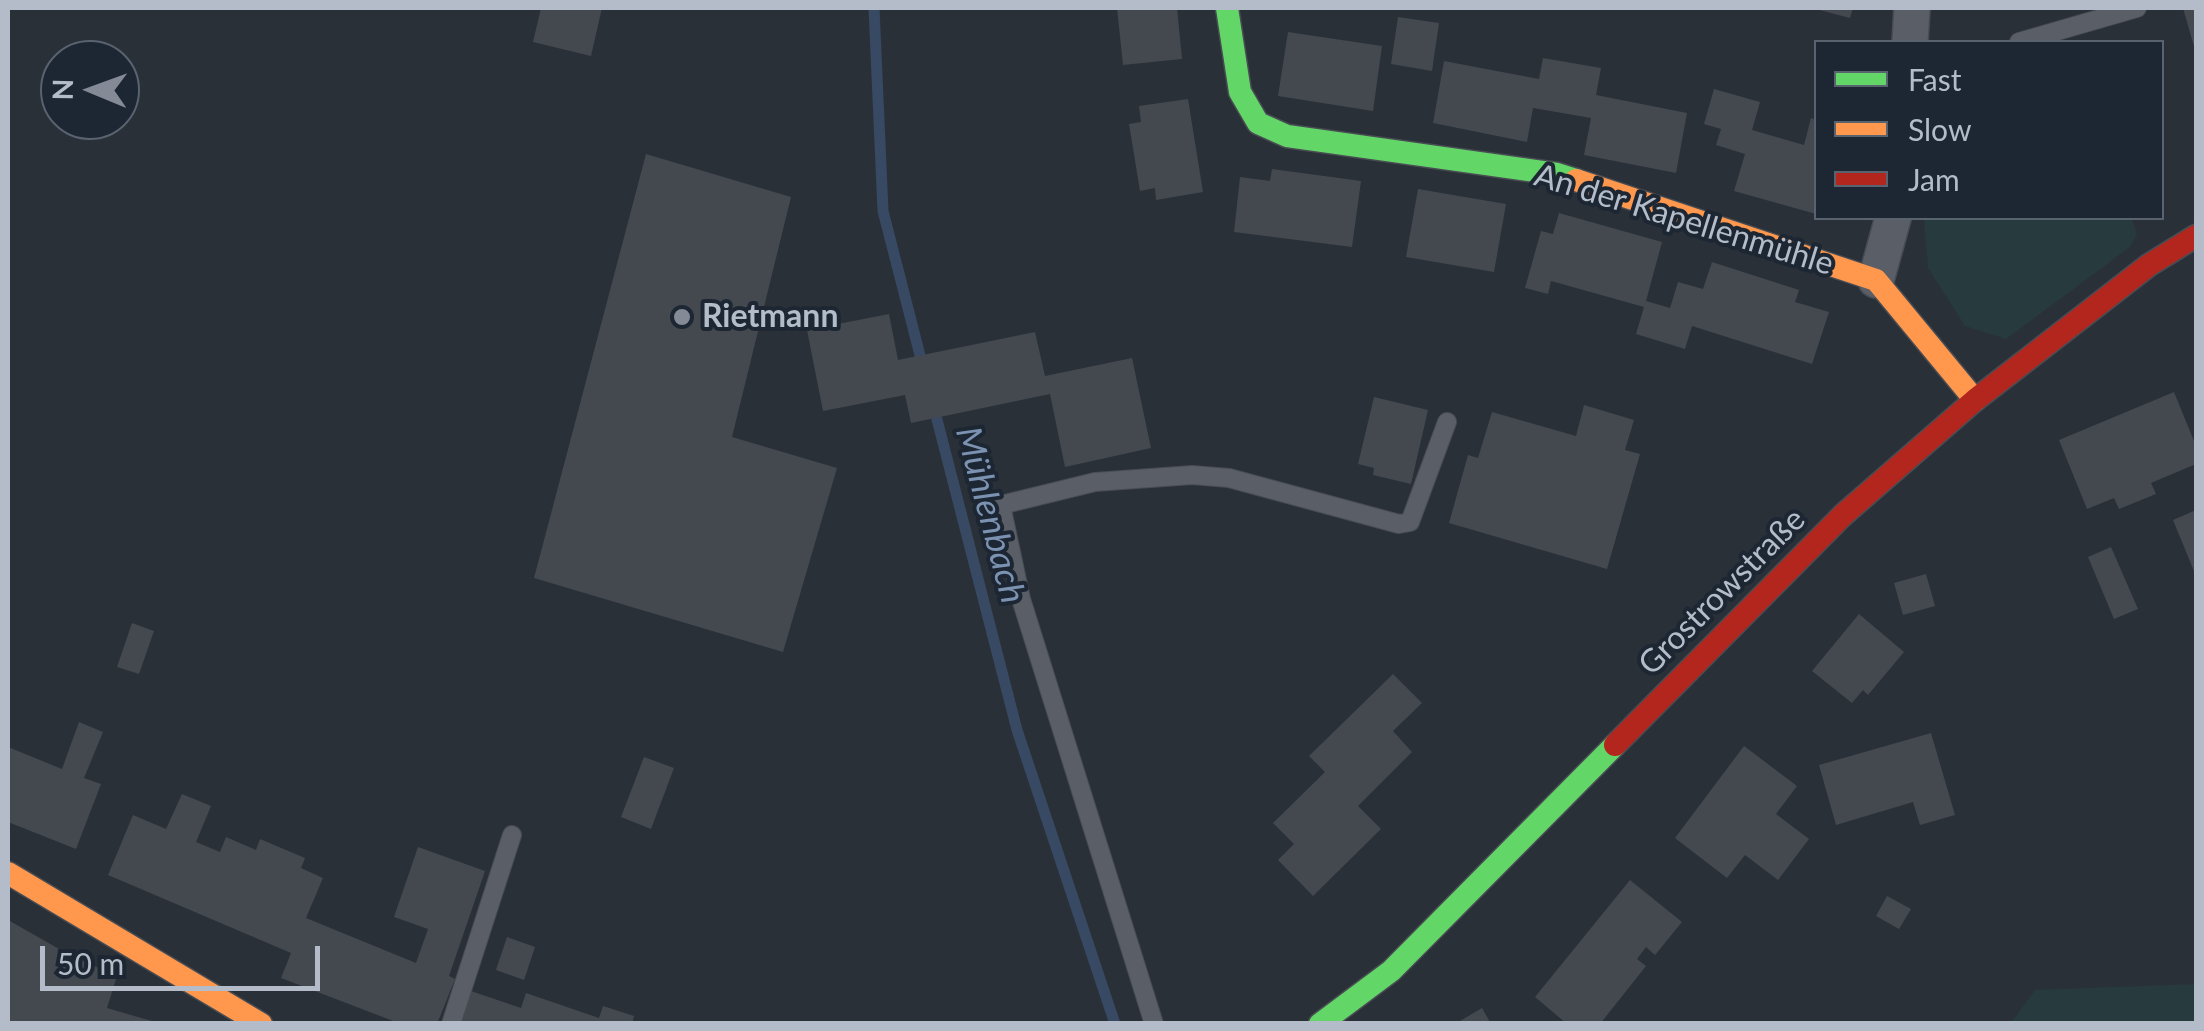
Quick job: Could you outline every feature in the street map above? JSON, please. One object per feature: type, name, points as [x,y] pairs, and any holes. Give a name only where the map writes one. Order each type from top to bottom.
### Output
[{"type":"street","name":"An der Kapellenmühle","points":[[1227,8],[1240,92],[1258,123],[1287,136],[1556,174],[1876,280],[1976,400]]},
{"type":"street","points":[[1910,40],[1912,8]]},
{"type":"street","name":"An der Kapellenmühle","points":[[1876,280],[1892,220]]},
{"type":"street","name":"Grostrowstraße","points":[[1320,1024],[1390,971],[1843,515],[1976,400],[2148,266],[2196,236]]},
{"type":"street","points":[[8,873],[261,1024]]},
{"type":"lane","points":[[2026,40],[2137,8]]},
{"type":"lane","points":[[1154,1024],[1021,599],[1001,505],[1095,482],[1192,474],[1229,478],[1399,524],[1410,522],[1447,422]]},
{"type":"lane","points":[[452,1024],[512,834]]},
{"type":"green space","points":[[1924,220],[2132,220],[2137,234],[2130,247],[2006,339],[1965,326],[1928,268]]},
{"type":"green space","points":[[2196,984],[2196,1023],[2011,1023],[2035,990]]},
{"type":"building","points":[[541,8],[602,8],[591,56],[533,42]]},
{"type":"building","points":[[1117,8],[1177,8],[1182,59],[1123,65]]},
{"type":"building","points":[[1812,8],[1853,8],[1850,18]]},
{"type":"building","points":[[2183,8],[2196,8],[2196,50],[2195,50]]},
{"type":"building","points":[[1398,17],[1439,23],[1432,71],[1391,64]]},
{"type":"building","points":[[1288,32],[1382,46],[1373,111],[1278,96]]},
{"type":"building","points":[[1543,58],[1601,68],[1596,95],[1687,113],[1676,173],[1584,155],[1591,118],[1533,108],[1527,142],[1433,123],[1444,61],[1539,79]]},
{"type":"building","points":[[1714,89],[1760,102],[1752,130],[1804,145],[1811,118],[1814,119],[1814,213],[1734,191],[1745,154],[1716,145],[1721,129],[1704,124]]},
{"type":"building","points":[[1188,99],[1203,192],[1156,200],[1155,188],[1140,191],[1129,124],[1141,122],[1139,106]]},
{"type":"building","name":"Rietmann","points":[[646,154],[791,197],[732,437],[837,468],[783,652],[534,578]]},
{"type":"building","points":[[1272,169],[1361,181],[1352,247],[1234,232],[1240,177],[1270,181]]},
{"type":"building","points":[[1418,189],[1506,204],[1494,272],[1406,257]]},
{"type":"building","points":[[1559,213],[1662,242],[1646,301],[1670,308],[1678,282],[1703,289],[1712,262],[1799,290],[1795,302],[1829,312],[1812,364],[1692,326],[1685,349],[1636,334],[1644,307],[1551,281],[1548,294],[1525,288],[1541,231],[1553,234]]},
{"type":"building","points":[[889,314],[898,360],[1035,332],[1045,376],[1132,358],[1151,448],[1065,467],[1050,394],[911,423],[905,395],[823,411],[807,330]]},
{"type":"building","points":[[2174,392],[2196,446],[2196,464],[2151,483],[2156,494],[2119,509],[2114,498],[2087,509],[2059,440]]},
{"type":"building","points":[[1374,397],[1428,410],[1411,484],[1373,475],[1374,468],[1358,464]]},
{"type":"building","points":[[1584,405],[1634,420],[1625,450],[1640,454],[1607,569],[1449,523],[1468,455],[1478,458],[1492,412],[1576,436]]},
{"type":"building","points":[[2196,510],[2196,576],[2173,520]]},
{"type":"building","points":[[2111,547],[2138,609],[2114,619],[2088,557]]},
{"type":"building","points":[[1926,574],[1935,606],[1903,615],[1894,583]]},
{"type":"building","points":[[1859,614],[1904,652],[1868,695],[1863,690],[1852,703],[1812,671]]},
{"type":"building","points":[[132,623],[154,631],[139,674],[117,667]]},
{"type":"building","points":[[1393,674],[1422,703],[1393,731],[1412,752],[1358,806],[1381,829],[1313,896],[1278,860],[1294,844],[1273,823],[1325,772],[1309,756]]},
{"type":"building","points":[[79,722],[103,732],[84,778],[101,784],[76,849],[8,822],[8,747],[62,769]]},
{"type":"building","points":[[1931,733],[1955,815],[1920,825],[1913,802],[1836,825],[1819,765]]},
{"type":"building","points":[[1744,746],[1797,786],[1776,814],[1809,839],[1778,880],[1745,855],[1727,878],[1675,838]]},
{"type":"building","points":[[644,757],[674,768],[651,829],[621,817]]},
{"type":"building","points":[[182,794],[211,806],[196,842],[220,852],[226,837],[256,850],[260,839],[305,858],[301,868],[323,878],[306,918],[416,963],[428,929],[394,917],[418,847],[485,871],[449,976],[455,979],[437,1024],[401,1024],[281,978],[291,953],[108,875],[133,815],[166,829]]},
{"type":"building","points":[[1630,880],[1682,922],[1655,955],[1646,947],[1637,959],[1646,966],[1600,1024],[1567,1024],[1535,997]]},
{"type":"building","points":[[1887,896],[1911,909],[1899,929],[1876,916]]},
{"type":"building","points":[[8,920],[117,976],[107,1008],[162,1024],[8,1024]]},
{"type":"building","points":[[507,937],[535,947],[524,980],[496,970]]},
{"type":"building","points":[[471,991],[521,1008],[526,993],[599,1018],[603,1006],[634,1016],[632,1024],[460,1024]]},
{"type":"building","points":[[1482,1008],[1491,1024],[1455,1024]]},
{"type":"waterway","name":"Mühlenbach","points":[[874,8],[883,211],[923,367]]},
{"type":"waterway","name":"Mühlenbach","points":[[933,404],[1017,730],[1115,1024]]},
{"type":"traffic: fast","points":[[1227,8],[1240,92],[1258,123],[1287,136],[1557,174],[1576,180]]},
{"type":"traffic: fast","points":[[1320,1024],[1391,971],[1615,745]]},
{"type":"traffic: slow","points":[[1576,180],[1876,280],[1975,400]]},
{"type":"traffic: slow","points":[[8,873],[261,1024]]},
{"type":"traffic: jam","points":[[1615,745],[1843,515],[1975,400],[2149,265],[2196,236]]},
{"type":"place","name":"Rietmann","points":[[682,317]]}]
